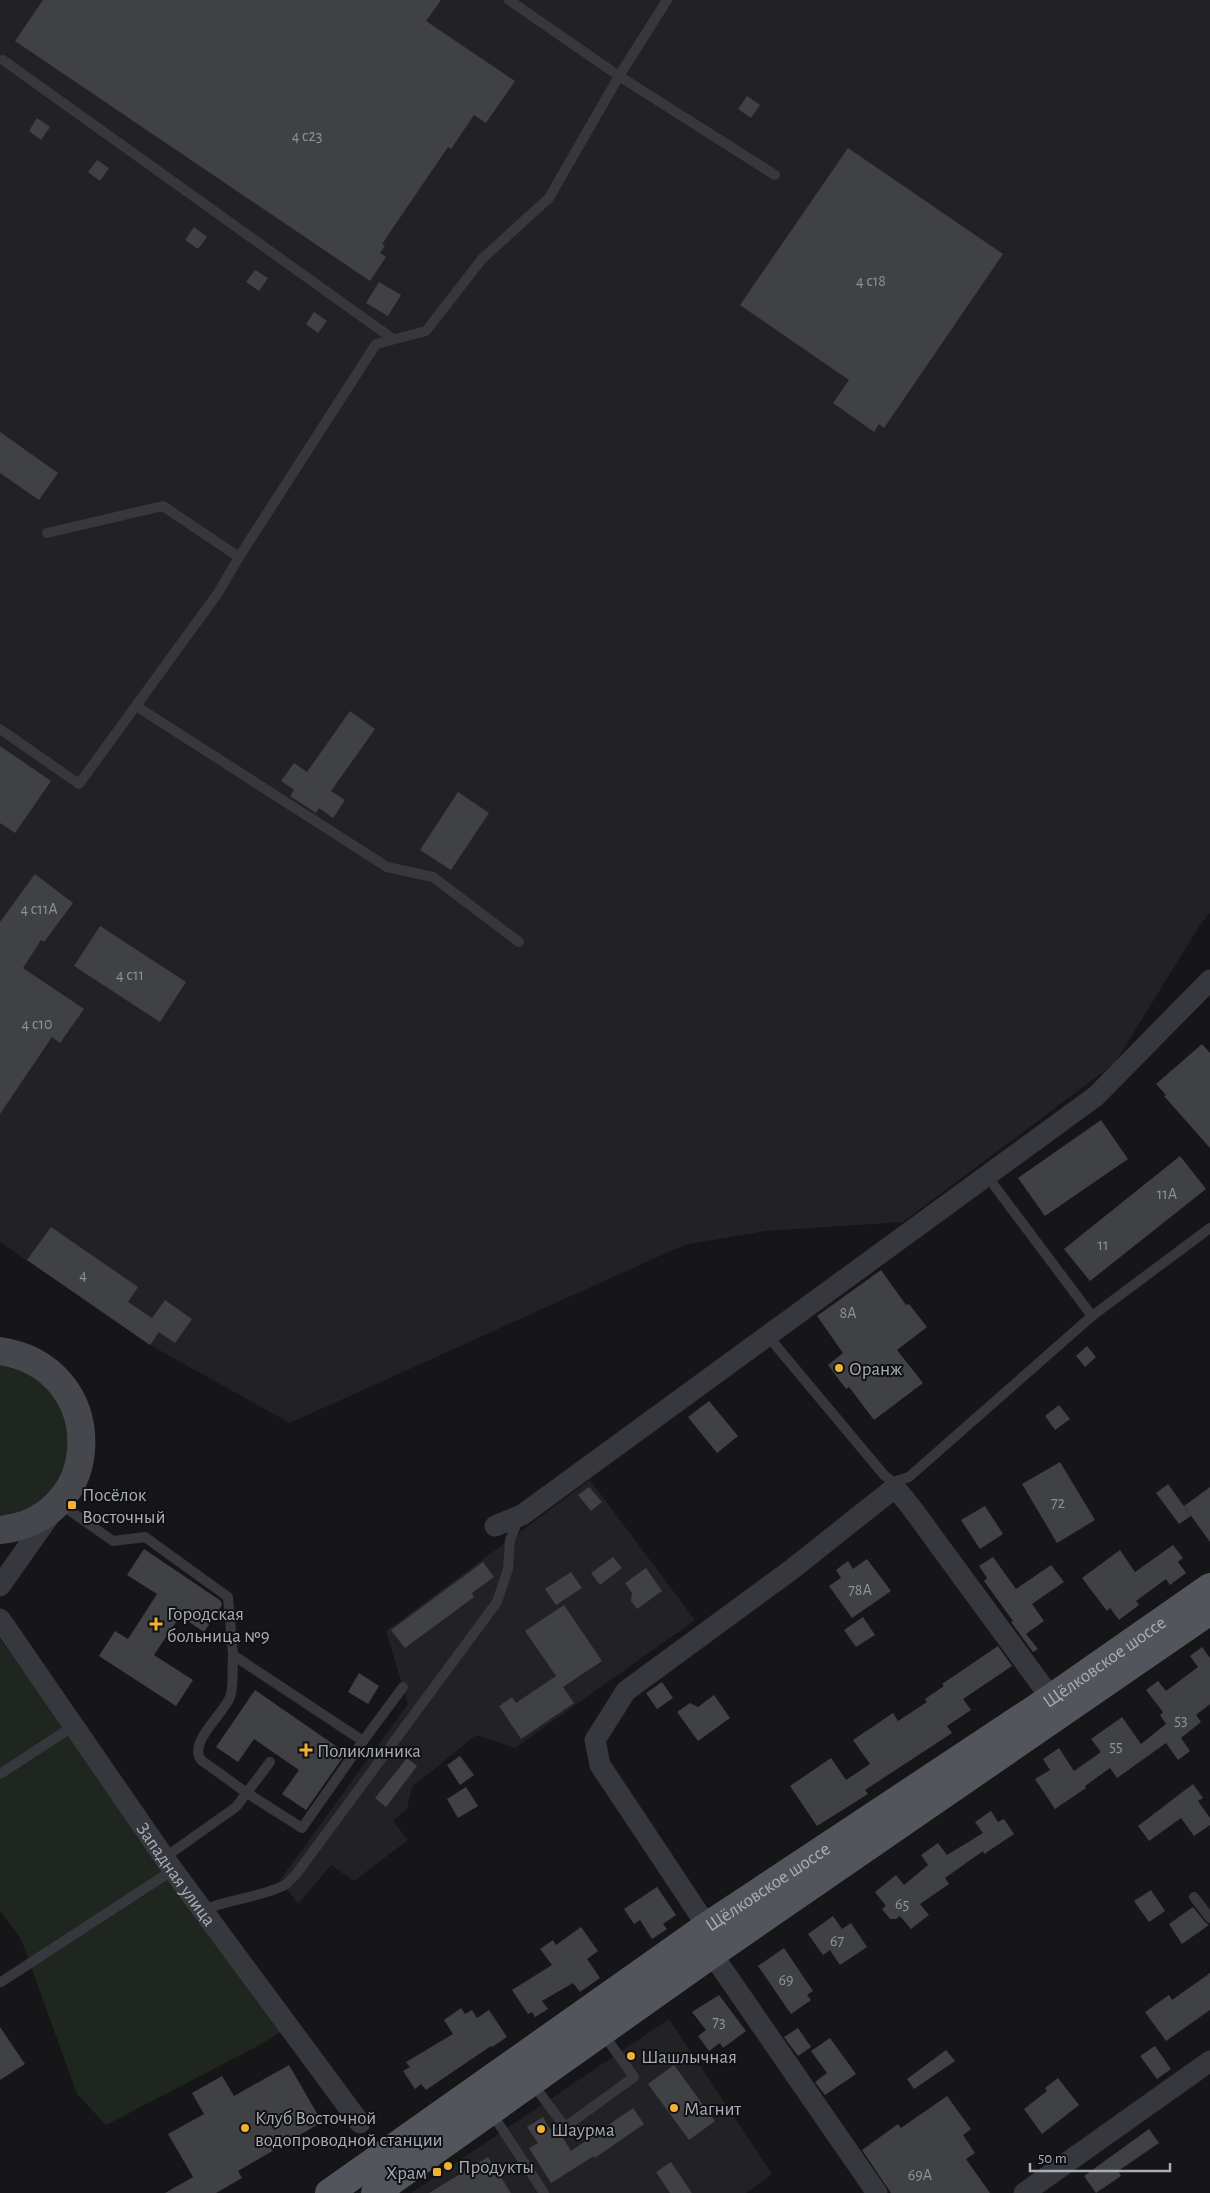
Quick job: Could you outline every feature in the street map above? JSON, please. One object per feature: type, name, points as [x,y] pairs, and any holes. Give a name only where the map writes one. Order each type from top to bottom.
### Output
[{"type":"main road","name":"Щёлковское шоссе","points":[[329,2193],[707,1926],[1051,1698],[1210,1587]]},
{"type":"main road","name":"Щёлковское шоссе","points":[[375,2193],[712,1954],[1210,1611]]},
{"type":"street","points":[[495,1526],[522,1515],[1096,1096],[1210,980]]},
{"type":"street","points":[[0,1338],[47,1369],[65,1388],[75,1405],[81,1423],[82,1449],[80,1462],[70,1486],[0,1586]]},
{"type":"street","points":[[0,1351],[36,1362]]},
{"type":"street","points":[[707,1926],[600,1765],[595,1740],[626,1691],[791,1570],[893,1488],[898,1490],[911,1507],[1051,1698]]},
{"type":"street","points":[[0,1530],[21,1526],[33,1521],[58,1502]]},
{"type":"street","name":"Западная улица","points":[[0,1619],[72,1727],[169,1864],[360,2123]]},
{"type":"street","points":[[712,1954],[877,2193]]},
{"type":"street","points":[[1024,2193],[1210,2061]]},
{"type":"lane","points":[[509,0],[618,76],[775,175]]},
{"type":"lane","points":[[0,729],[79,784],[218,593],[239,557],[376,344],[426,331],[482,259],[549,198],[618,76],[667,0]]},
{"type":"lane","points":[[3,60],[393,339]]},
{"type":"lane","points":[[46,533],[163,506],[239,557]]},
{"type":"lane","points":[[136,706],[388,867],[433,877],[519,942]]},
{"type":"lane","points":[[987,1176],[1092,1316]]},
{"type":"lane","points":[[767,1335],[884,1475],[893,1482],[909,1477],[1092,1316],[1210,1228]]},
{"type":"lane","points":[[58,1502],[113,1541],[146,1537],[228,1597],[233,1655],[231,1697],[198,1744],[197,1751],[201,1760],[247,1793],[302,1828],[403,1687]]},
{"type":"lane","points":[[203,1910],[220,1903],[256,1895],[284,1886],[297,1873],[497,1602],[508,1569],[510,1540],[514,1527],[522,1515]]},
{"type":"lane","points":[[233,1655],[363,1741]]},
{"type":"lane","points":[[0,1774],[72,1727]]},
{"type":"lane","points":[[1,1982],[169,1864],[236,1807],[270,1762]]},
{"type":"lane","points":[[1194,1897],[1210,1918]]},
{"type":"lane","points":[[532,2082],[565,2127],[634,2077],[602,2032]]},
{"type":"lane","points":[[491,2111],[544,2193]]},
{"type":"shaded area","points":[[0,0],[1210,0],[1210,913],[1200,925],[1115,1063],[903,1222],[765,1231],[684,1245],[290,1423],[150,1345],[0,1242]]},
{"type":"shaded area","points":[[0,1361],[33,1373],[61,1404],[69,1433],[66,1464],[51,1491],[35,1505],[0,1519]]},
{"type":"shaded area","points":[[590,1480],[695,1620],[515,1748],[476,1735],[412,1787],[407,1809],[393,1821],[408,1840],[354,1881],[331,1865],[298,1904],[280,1880],[408,1704],[386,1631]]},
{"type":"shaded area","points":[[0,1639],[280,2032],[258,2046],[106,2125],[77,2094],[21,1939],[0,1911]]},
{"type":"shaded area","points":[[669,2019],[772,2174],[746,2193],[411,2193]]},
{"type":"building","points":[[43,0],[441,0],[426,21],[515,81],[486,123],[474,115],[451,149],[448,147],[382,244],[385,246],[380,253],[386,257],[370,281],[15,41]]},
{"type":"building","points":[[747,96],[760,105],[751,118],[738,109]]},
{"type":"building","points":[[37,118],[50,127],[41,140],[29,131]]},
{"type":"building","points":[[848,148],[1003,254],[884,428],[879,424],[874,432],[833,403],[849,380],[740,305]]},
{"type":"building","points":[[97,160],[109,168],[100,181],[88,172]]},
{"type":"building","points":[[194,227],[207,237],[198,249],[185,240]]},
{"type":"building","points":[[255,270],[268,278],[259,291],[246,282]]},
{"type":"building","points":[[379,282],[401,295],[388,316],[366,303]]},
{"type":"building","points":[[314,312],[327,321],[318,333],[306,324]]},
{"type":"building","points":[[0,432],[58,473],[39,500],[0,473]]},
{"type":"building","points":[[350,711],[375,729],[331,791],[345,800],[333,818],[319,808],[316,813],[290,796],[294,790],[281,781],[294,763],[307,772]]},
{"type":"building","points":[[0,746],[51,781],[15,833],[0,823]]},
{"type":"building","points":[[458,792],[489,813],[451,870],[420,850]]},
{"type":"building","points":[[35,874],[73,903],[44,942],[41,940],[23,968],[84,1009],[60,1043],[52,1037],[0,1114],[0,922]]},
{"type":"building","points":[[100,926],[186,982],[160,1022],[74,966]]},
{"type":"building","points":[[1202,1044],[1210,1053],[1210,1148],[1164,1096],[1166,1095],[1156,1084]]},
{"type":"building","points":[[1101,1120],[1128,1159],[1045,1216],[1018,1178]]},
{"type":"building","points":[[1180,1156],[1206,1189],[1090,1281],[1064,1249]]},
{"type":"building","points":[[51,1227],[138,1287],[128,1302],[152,1318],[165,1300],[192,1319],[175,1343],[159,1332],[150,1345],[27,1260]]},
{"type":"building","points":[[881,1270],[906,1305],[909,1304],[927,1327],[897,1350],[923,1383],[874,1420],[849,1387],[846,1389],[828,1365],[843,1353],[817,1316]]},
{"type":"building","points":[[1087,1346],[1096,1357],[1085,1367],[1076,1356]]},
{"type":"building","points":[[709,1401],[738,1436],[717,1453],[688,1417]]},
{"type":"building","points":[[1059,1405],[1070,1419],[1055,1430],[1045,1416]]},
{"type":"building","points":[[1060,1462],[1095,1520],[1057,1543],[1022,1484]]},
{"type":"building","points":[[1168,1484],[1191,1516],[1179,1524],[1156,1493]]},
{"type":"building","points":[[589,1487],[602,1502],[591,1511],[578,1495]]},
{"type":"building","points":[[1210,1487],[1210,1542],[1184,1506]]},
{"type":"building","points":[[985,1506],[1003,1534],[980,1549],[961,1520]]},
{"type":"building","points":[[1173,1545],[1183,1558],[1178,1562],[1186,1573],[1170,1585],[1166,1579],[1136,1601],[1139,1605],[1119,1620],[1110,1608],[1107,1611],[1082,1578],[1120,1550],[1135,1572]]},
{"type":"building","name":"Городская больница №9","points":[[144,1549],[221,1601],[222,1605],[204,1632],[180,1616],[154,1655],[193,1680],[176,1706],[99,1656],[115,1631],[128,1639],[157,1594],[127,1575]]},
{"type":"building","points":[[613,1557],[622,1568],[600,1585],[591,1573]]},
{"type":"building","points":[[993,1557],[1016,1589],[1051,1565],[1064,1582],[1032,1604],[1044,1621],[1026,1634],[1038,1649],[1033,1652],[984,1581],[987,1578],[979,1566]]},
{"type":"building","points":[[867,1559],[891,1591],[852,1618],[829,1586],[841,1578],[836,1570],[848,1561],[853,1569]]},
{"type":"building","points":[[483,1562],[494,1577],[472,1593],[474,1597],[405,1648],[391,1630]]},
{"type":"building","points":[[646,1568],[662,1591],[637,1609],[631,1601],[632,1593],[625,1583]]},
{"type":"building","points":[[571,1572],[582,1588],[556,1605],[545,1589]]},
{"type":"building","points":[[564,1605],[602,1661],[563,1687],[574,1703],[521,1739],[499,1706],[512,1697],[516,1703],[556,1676],[525,1631]]},
{"type":"building","points":[[863,1617],[875,1635],[856,1647],[844,1630]]},
{"type":"building","points":[[998,1646],[1012,1666],[963,1699],[971,1710],[947,1726],[952,1733],[865,1790],[868,1794],[817,1826],[790,1786],[831,1758],[846,1780],[870,1764],[853,1740],[893,1713],[898,1721],[927,1702],[925,1699],[944,1686],[942,1684]]},
{"type":"building","points":[[1202,1647],[1210,1658],[1210,1704],[1196,1715],[1201,1722],[1181,1738],[1190,1751],[1178,1760],[1166,1743],[1117,1778],[1110,1768],[1085,1786],[1086,1788],[1055,1809],[1035,1779],[1050,1770],[1043,1759],[1059,1748],[1074,1771],[1101,1752],[1091,1739],[1122,1717],[1141,1744],[1166,1724],[1160,1715],[1163,1712],[1146,1690],[1158,1681],[1166,1691],[1198,1667],[1190,1656]]},
{"type":"building","points":[[359,1673],[379,1686],[368,1704],[348,1692]]},
{"type":"building","points":[[662,1682],[673,1698],[657,1709],[646,1693]]},
{"type":"building","name":"Поликлиника","points":[[255,1690],[346,1753],[306,1810],[282,1794],[299,1770],[254,1739],[238,1762],[216,1747]]},
{"type":"building","points":[[714,1695],[730,1718],[698,1741],[677,1712],[690,1703],[698,1707]]},
{"type":"building","points":[[460,1756],[474,1775],[460,1785],[447,1765]]},
{"type":"building","points":[[407,1758],[417,1766],[386,1807],[375,1798]]},
{"type":"building","points":[[1193,1784],[1203,1798],[1198,1801],[1210,1818],[1210,1825],[1194,1836],[1181,1818],[1149,1841],[1138,1826]]},
{"type":"building","points":[[466,1787],[478,1806],[458,1818],[447,1799]]},
{"type":"building","points":[[991,1811],[998,1822],[1004,1819],[1014,1834],[984,1854],[983,1851],[945,1878],[949,1884],[920,1904],[929,1915],[911,1929],[900,1916],[896,1919],[890,1919],[882,1909],[886,1906],[875,1892],[896,1875],[904,1885],[928,1865],[921,1855],[938,1843],[947,1855],[983,1833],[975,1822]]},
{"type":"building","points":[[657,1887],[676,1915],[663,1924],[667,1929],[652,1939],[640,1920],[634,1924],[624,1909]]},
{"type":"building","points":[[1151,1890],[1165,1911],[1149,1922],[1134,1901]]},
{"type":"building","points":[[1193,1907],[1209,1925],[1182,1944],[1169,1924]]},
{"type":"building","points":[[833,1916],[842,1929],[851,1923],[867,1947],[840,1965],[830,1950],[823,1955],[808,1934]]},
{"type":"building","points":[[581,1927],[598,1951],[587,1959],[600,1978],[580,1992],[573,1983],[542,2001],[548,2009],[535,2017],[532,2012],[528,2014],[512,1990],[552,1965],[540,1949],[553,1940],[556,1945]]},
{"type":"building","points":[[784,1948],[813,1991],[807,1995],[811,2000],[791,2014],[758,1966]]},
{"type":"building","points":[[1210,1973],[1210,2010],[1166,2041],[1145,2012],[1169,1995],[1172,2000]]},
{"type":"building","points":[[719,1995],[746,2031],[723,2048],[720,2043],[709,2051],[698,2036],[706,2030],[692,2012]]},
{"type":"building","points":[[461,2008],[465,2014],[472,2010],[477,2018],[489,2010],[507,2037],[426,2090],[421,2084],[415,2089],[403,2071],[410,2067],[406,2062],[453,2034],[444,2020]]},
{"type":"building","points":[[0,2027],[25,2064],[0,2080]]},
{"type":"building","points":[[798,2028],[811,2047],[798,2056],[784,2037]]},
{"type":"building","points":[[830,2038],[856,2074],[825,2095],[815,2082],[827,2073],[811,2051]]},
{"type":"building","points":[[1155,2046],[1171,2069],[1157,2079],[1140,2056]]},
{"type":"building","points":[[946,2050],[955,2061],[914,2089],[907,2079]]},
{"type":"building","name":"Клуб Восточной водопроводной станции","points":[[289,2065],[322,2122],[238,2171],[242,2178],[216,2193],[165,2193],[193,2177],[168,2134],[204,2114],[192,2093],[222,2076],[234,2096]]},
{"type":"building","name":"Магнит","points":[[674,2065],[715,2121],[689,2140],[648,2084]]},
{"type":"building","points":[[1058,2078],[1079,2105],[1042,2134],[1024,2109],[1047,2091],[1045,2088]]},
{"type":"building","points":[[947,2096],[971,2129],[963,2135],[975,2153],[966,2159],[990,2193],[891,2193],[862,2150],[898,2124],[901,2128]]},
{"type":"building","points":[[633,2108],[644,2124],[595,2158],[594,2156],[551,2183],[529,2148],[538,2143],[527,2127],[543,2117],[550,2129],[555,2125],[571,2151]]},
{"type":"building","points":[[1149,2129],[1159,2143],[1118,2171],[1121,2176],[1096,2193],[1084,2176]]},
{"type":"building","points":[[488,2157],[511,2193],[429,2193]]},
{"type":"building","points":[[671,2162],[692,2193],[670,2193],[656,2172]]},
{"type":"place","name":"Оранж","points":[[839,1368]]},
{"type":"place","name":"Посёлок Восточный","points":[[72,1505]]},
{"type":"place","name":"Городская больница №9","points":[[156,1624]]},
{"type":"place","name":"Поликлиника","points":[[306,1750]]},
{"type":"place","name":"Шашлычная","points":[[631,2056]]},
{"type":"place","name":"Магнит","points":[[674,2108]]},
{"type":"place","name":"Клуб Восточной водопроводной станции","points":[[245,2128]]},
{"type":"place","name":"Шаурма","points":[[541,2129]]},
{"type":"place","name":"Продукты","points":[[448,2166]]},
{"type":"place","name":"Храм","points":[[437,2172]]}]
